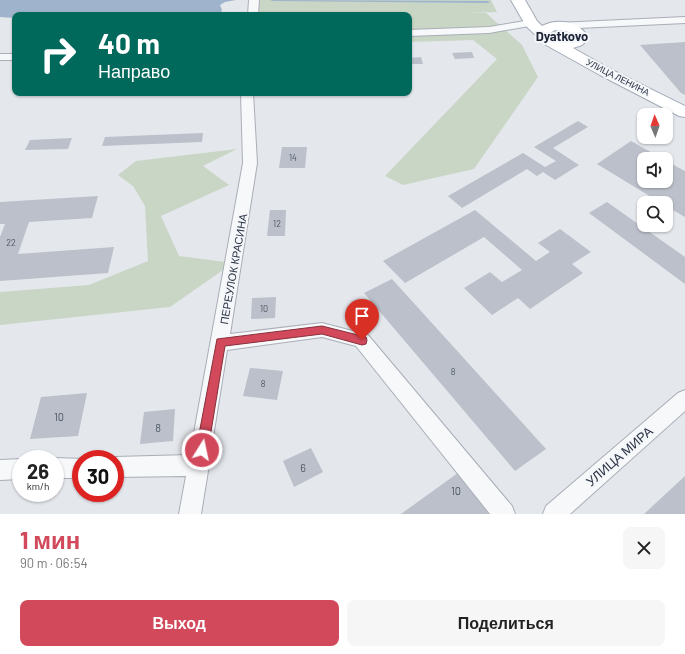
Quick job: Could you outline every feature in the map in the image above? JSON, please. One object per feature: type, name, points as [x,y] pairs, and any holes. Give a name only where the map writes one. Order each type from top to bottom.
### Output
[{"type":"main road","name":"УЛИЦА ЛЕНИНА","points":[[520,3],[531,23],[547,39],[605,72],[685,112]]},
{"type":"main road","points":[[520,3],[557,26]]},
{"type":"main road","points":[[580,39],[568,45],[547,39],[544,30],[552,26],[557,26],[573,29],[579,33],[580,39],[591,58],[605,72]]},
{"type":"street","points":[[253,12],[254,0]]},
{"type":"street","points":[[557,26],[685,20]]},
{"type":"street","points":[[412,33],[489,30],[531,23]]},
{"type":"street","points":[[580,39],[591,32],[615,24]]},
{"type":"street","points":[[0,57],[12,57]]},
{"type":"street","name":"ПЕРЕУЛОК КРАСИНА","points":[[190,514],[200,465],[250,163],[248,96]]},
{"type":"street","points":[[220,342],[322,330],[362,340],[504,514]]},
{"type":"street","name":"УЛИЦА МИРА","points":[[554,514],[685,399]]},
{"type":"street","points":[[124,467],[200,465]]},
{"type":"street","points":[[0,470],[12,469]]},
{"type":"green space","points":[[258,0],[491,0],[497,12],[467,13],[486,13],[522,45],[538,77],[474,169],[403,185],[385,176],[497,59],[473,40],[412,42],[412,12],[257,12]]},
{"type":"green space","points":[[562,30],[569,32],[574,38],[568,41],[562,41],[551,35],[555,31]]},
{"type":"green space","points":[[237,149],[203,166],[229,185],[161,216],[179,256],[233,263],[170,307],[0,325],[0,292],[89,285],[148,261],[145,206],[133,186],[118,175],[136,161]]},
{"type":"water","points":[[0,0],[236,0],[225,2],[220,5],[221,12],[12,12],[12,18],[0,17]]},
{"type":"building","points":[[685,42],[685,95],[681,93],[640,45]]},
{"type":"building","points":[[472,52],[474,58],[455,59],[452,53]]},
{"type":"building","points":[[421,57],[423,64],[412,64],[412,58]]},
{"type":"building","points":[[578,121],[588,127],[553,148],[579,165],[555,180],[543,172],[537,176],[527,169],[462,208],[448,196],[523,153],[545,167],[556,161],[534,147]]},
{"type":"building","points":[[203,133],[202,142],[102,146],[105,137]]},
{"type":"building","points":[[72,138],[68,149],[25,150],[30,140]]},
{"type":"building","points":[[631,141],[651,152],[637,152],[637,188],[673,188],[673,165],[685,171],[685,217],[673,210],[673,196],[650,196],[597,164]]},
{"type":"building","points":[[282,147],[307,147],[305,168],[279,168]]},
{"type":"building","points":[[98,196],[92,218],[29,222],[18,254],[114,247],[108,273],[0,281],[0,237],[5,224],[0,224],[0,202]]},
{"type":"building","points":[[607,202],[637,223],[637,232],[650,232],[685,257],[685,284],[589,213]]},
{"type":"building","points":[[270,210],[286,210],[285,236],[267,236]]},
{"type":"building","points":[[475,210],[536,261],[550,252],[538,243],[560,229],[591,252],[572,264],[583,273],[530,309],[518,298],[492,315],[464,288],[490,272],[502,282],[522,270],[484,237],[405,283],[383,261]]},
{"type":"building","points":[[392,279],[546,449],[515,471],[364,293]]},
{"type":"building","points":[[276,297],[275,318],[251,319],[252,298]]},
{"type":"building","points":[[250,368],[283,371],[277,400],[243,396]]},
{"type":"building","points":[[87,393],[78,436],[30,439],[41,397]]},
{"type":"building","points":[[175,409],[173,441],[140,444],[144,412]]},
{"type":"building","points":[[311,448],[323,472],[294,487],[283,461]]},
{"type":"building","points":[[462,470],[495,510],[490,514],[401,514]]},
{"type":"building","points":[[685,476],[685,514],[644,514]]},
{"type":"waterway","points":[[272,0],[488,2]]},
{"type":"district","name":"Dyatkovo","points":[[562,36]]},
{"type":"route","points":[[202,450],[220,342],[322,330],[362,340]]}]
